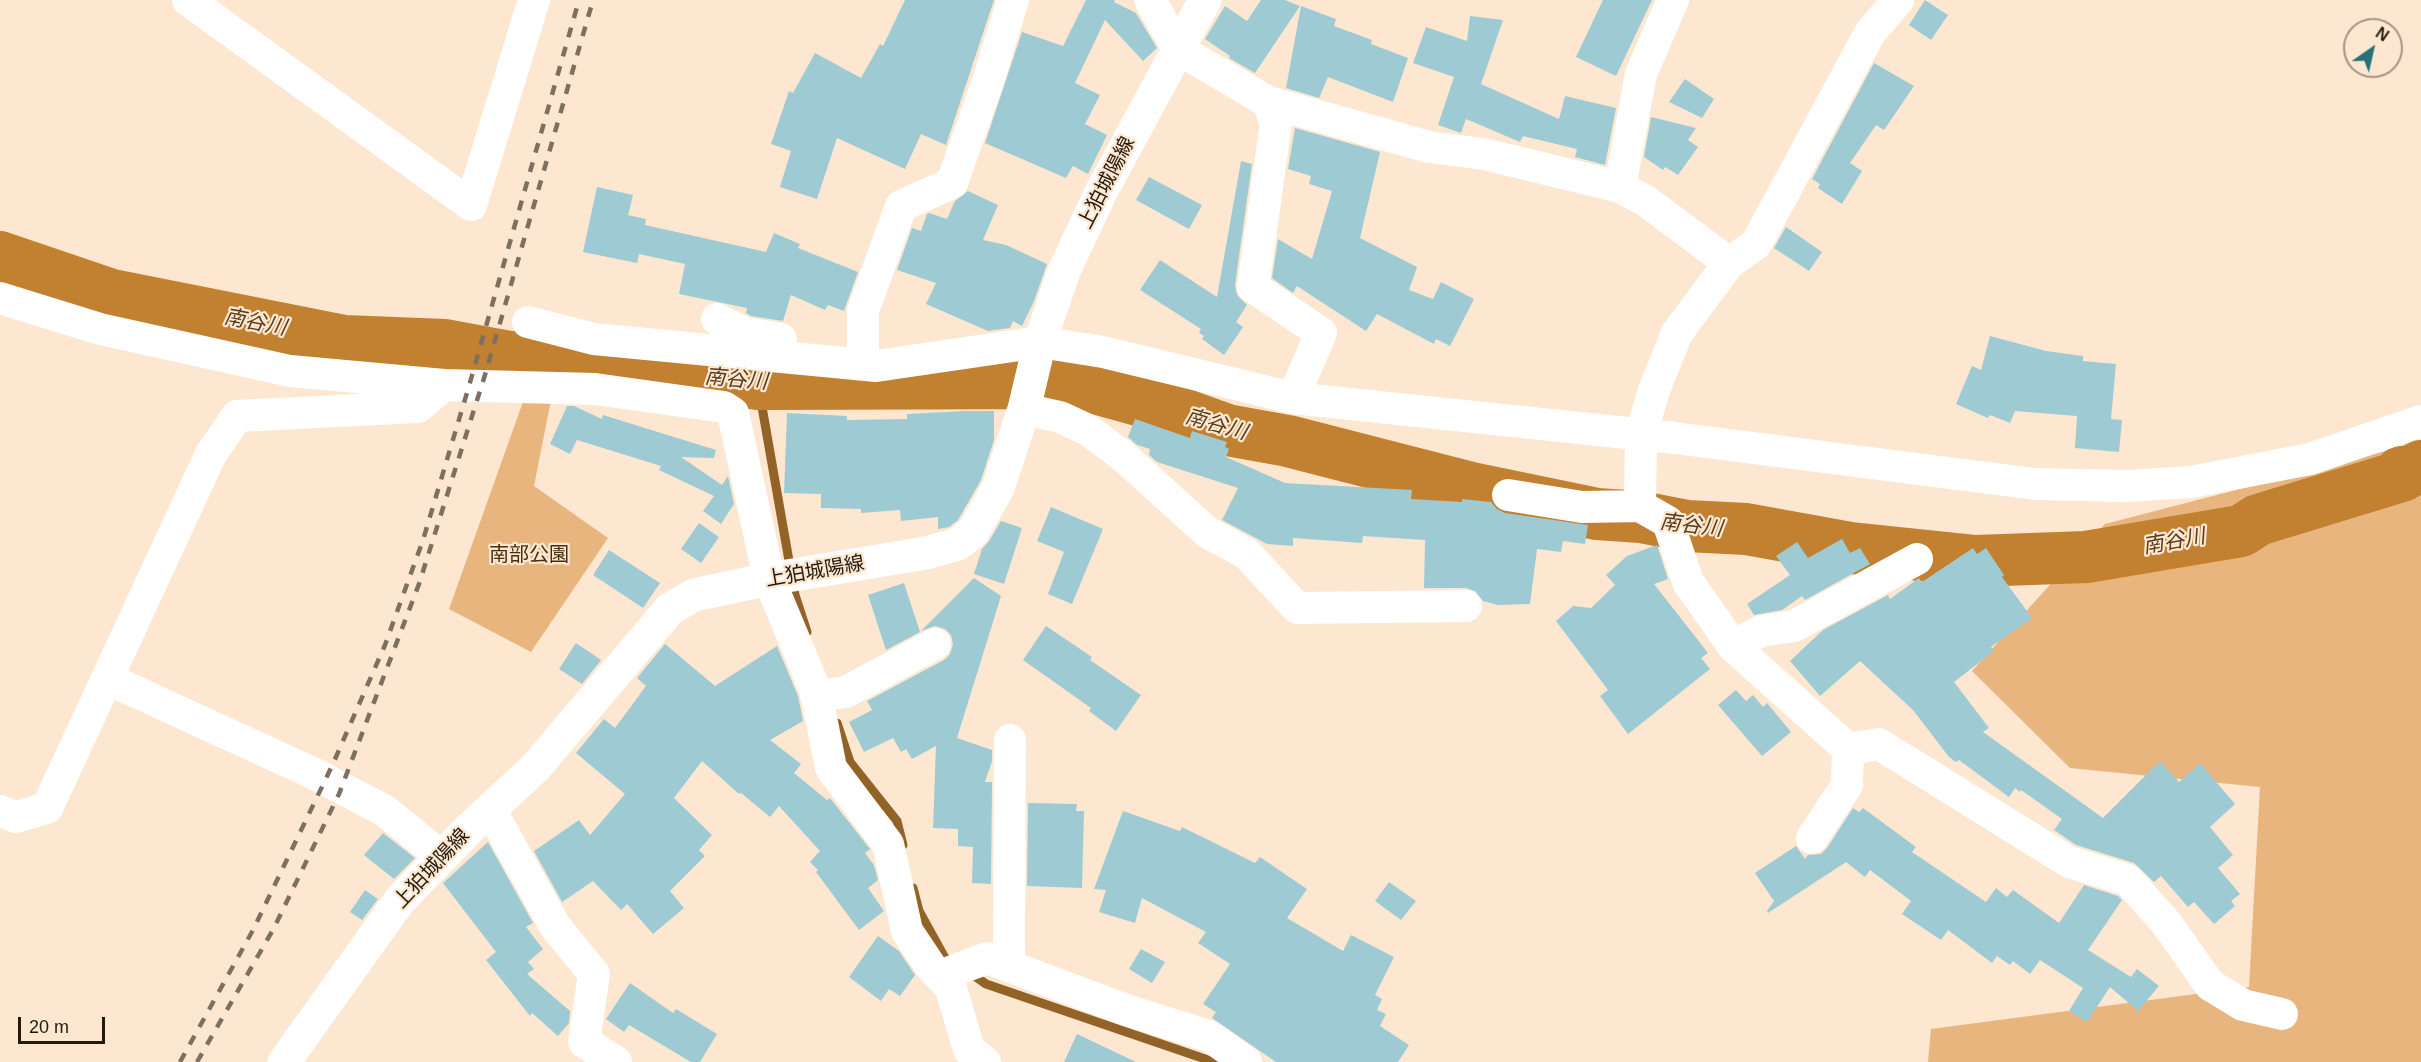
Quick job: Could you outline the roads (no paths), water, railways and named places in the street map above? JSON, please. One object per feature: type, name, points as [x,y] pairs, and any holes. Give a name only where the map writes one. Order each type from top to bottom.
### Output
[{"type":"main road","name":"上狛城陽線","points":[[284,1062],[400,900],[490,809],[535,768],[670,609],[694,595],[769,579],[926,553],[958,544],[973,532],[998,488],[1064,271],[1101,192],[1205,0]]},
{"type":"street","points":[[188,0],[471,205],[534,0]]},
{"type":"street","points":[[863,349],[863,311],[902,206],[952,183],[988,81],[1013,0]]},
{"type":"street","points":[[1150,0],[1178,49],[1268,102],[1429,147],[1484,154],[1620,188],[1646,201],[1729,263]]},
{"type":"street","points":[[1620,188],[1641,74],[1673,0]]},
{"type":"street","points":[[1640,506],[1641,435],[1654,390],[1677,333],[1729,263],[1756,244],[1870,33],[1898,0]]},
{"type":"street","points":[[1268,102],[1276,123],[1253,287],[1321,333],[1293,398]]},
{"type":"street","points":[[0,298],[100,329],[290,371],[444,385],[595,389],[724,407],[733,413],[769,579],[816,696],[831,768],[888,844],[907,931],[951,988],[969,1050],[985,1062]]},
{"type":"street","points":[[717,319],[745,333],[820,347],[863,349],[960,344],[998,349]]},
{"type":"street","points":[[528,322],[594,339],[876,366],[1040,345],[1103,352],[1293,398],[1641,435],[2035,484],[2127,486],[2191,482],[2310,459],[2421,421]]},
{"type":"street","points":[[0,811],[16,817],[47,808],[211,454],[237,417],[418,407],[444,385]]},
{"type":"street","points":[[1025,404],[1088,430],[1124,456],[1207,532],[1247,554],[1297,608],[1467,606]]},
{"type":"street","points":[[1508,495],[1582,507],[1640,506],[1668,522],[1688,582],[1734,646],[1848,749],[1847,785],[1812,838]]},
{"type":"street","points":[[1734,646],[1761,631],[1794,626],[1917,559]]},
{"type":"street","points":[[816,696],[846,692],[935,644]]},
{"type":"street","points":[[108,679],[315,774],[385,811],[442,857]]},
{"type":"street","points":[[1010,740],[1010,966]]},
{"type":"street","points":[[1848,749],[1879,744],[2069,862],[2128,880],[2167,924],[2210,985],[2243,1005],[2282,1014]]},
{"type":"street","points":[[490,809],[555,926],[594,974],[584,1042],[616,1062]]},
{"type":"street","points":[[940,976],[987,958],[1126,1010],[1209,1036],[1246,1062]]},
{"type":"waterway","name":"南谷川","points":[[0,257],[112,295],[344,341],[445,345],[510,357],[635,368],[758,384],[1077,383],[1163,407],[1227,430],[1288,441],[1471,488],[1597,514],[1641,517],[1687,526],[1746,529],[1851,548],[1976,561],[2086,557],[2241,531],[2258,520],[2402,476],[2401,472],[2407,473],[2421,466]]},
{"type":"waterway","points":[[758,384],[795,595],[807,632]]},
{"type":"waterway","points":[[837,723],[850,762],[897,821],[903,845]]},
{"type":"waterway","points":[[913,888],[919,911],[945,958],[955,964]]},
{"type":"waterway","points":[[969,972],[986,984],[1214,1062]]},
{"type":"railway","points":[[180,1062],[253,930],[332,766],[385,645],[423,540],[579,0]]},
{"type":"railway","points":[[197,1062],[274,928],[339,794],[419,584],[485,375],[593,0]]},
{"type":"park label","name":"南部公園","points":[[529,555]]}]
